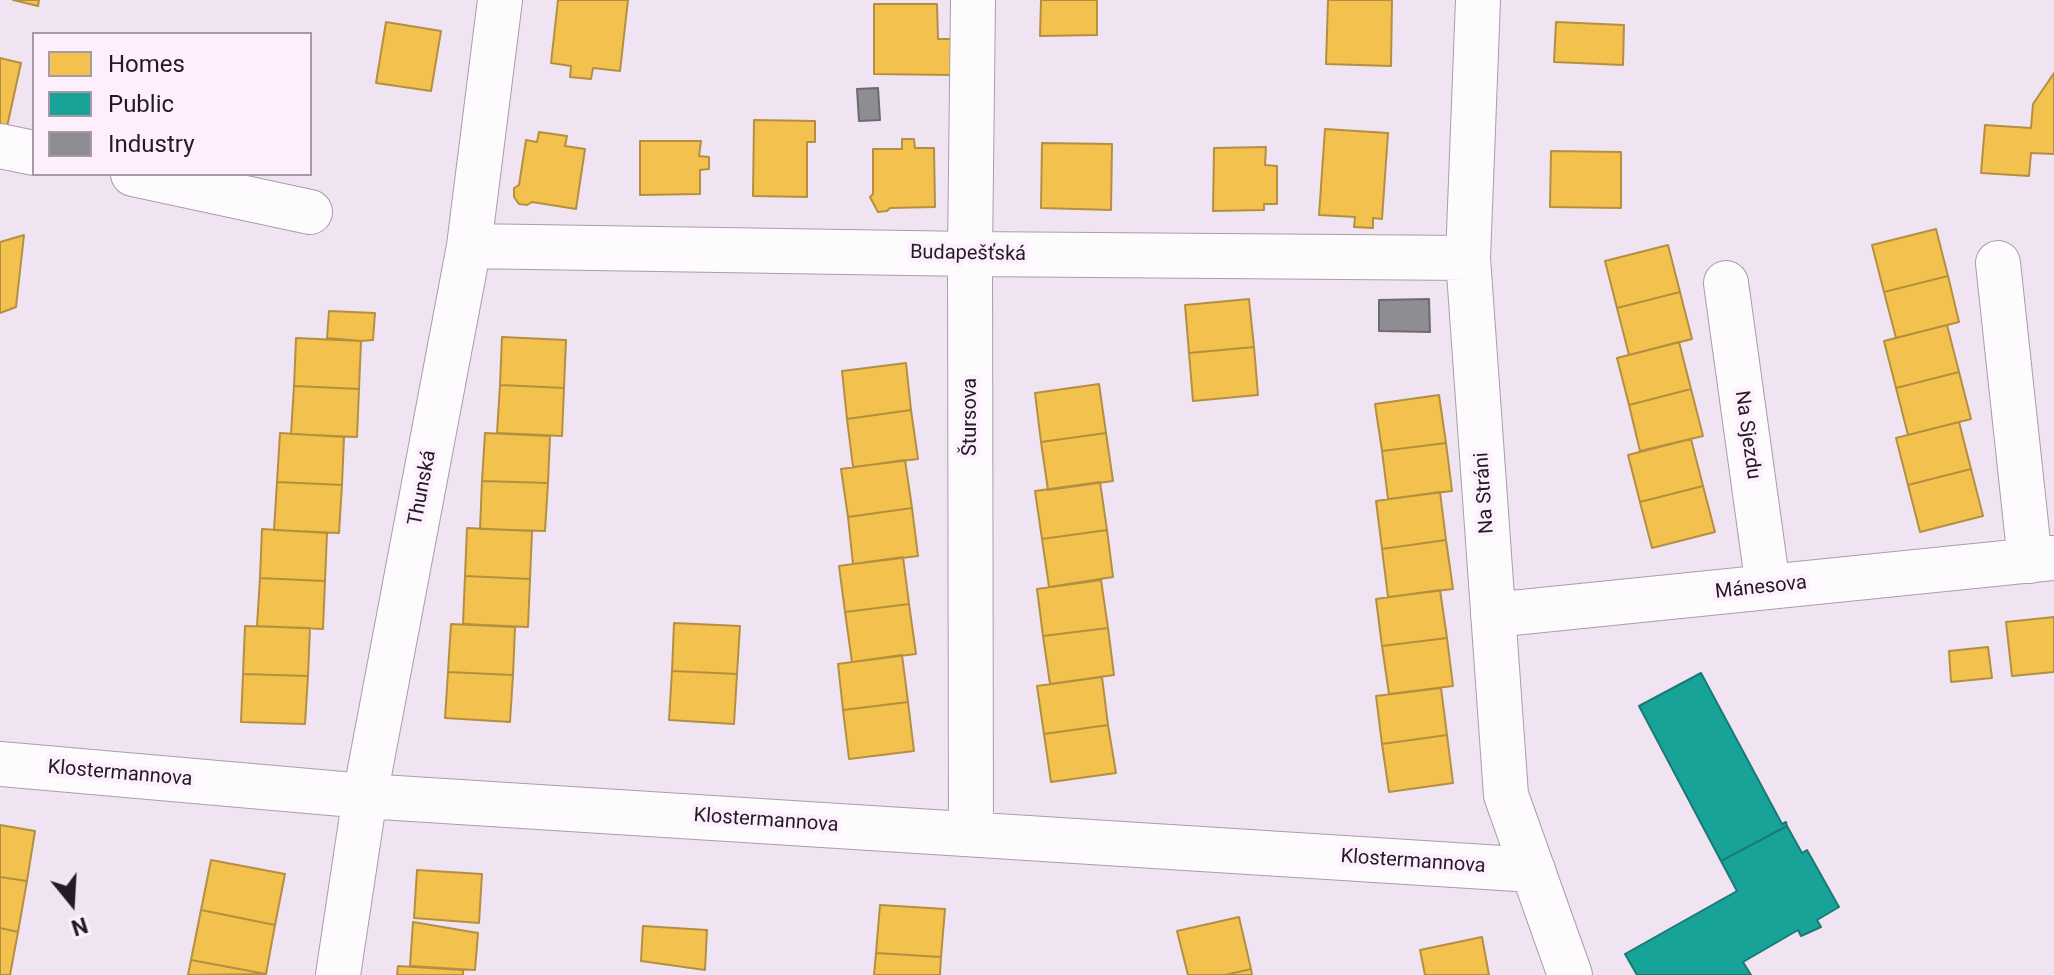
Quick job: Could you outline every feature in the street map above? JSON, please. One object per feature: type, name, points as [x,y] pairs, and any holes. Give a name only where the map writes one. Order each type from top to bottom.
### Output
[{"type":"street","name":"Thunská","points":[[338,975],[365,796],[469,246],[500,0]]},
{"type":"street","name":"Štursova","points":[[971,834],[973,0]]},
{"type":"street","name":"Na Stráni","points":[[1478,0],[1468,258],[1506,795],[1570,975]]},
{"type":"street","points":[[0,146],[32,153]]},
{"type":"street","points":[[142,176],[310,212]]},
{"type":"street","name":"Budapešťská","points":[[469,246],[1468,258]]},
{"type":"street","name":"Mánesova","points":[[1493,615],[2042,560],[1998,263]]},
{"type":"street","name":"Na Sjezdu","points":[[1726,283],[1768,587]]},
{"type":"street","name":"Klostermannova","points":[[0,764],[365,796],[1533,870]]},
{"type":"building: Homes","points":[[13,0],[39,0],[38,6]]},
{"type":"building: Homes","points":[[558,0],[628,0],[620,71],[593,68],[591,79],[570,77],[571,66],[551,63]]},
{"type":"building: Homes","points":[[1041,0],[1097,0],[1097,35],[1040,36]]},
{"type":"building: Homes","points":[[1328,0],[1392,0],[1391,66],[1326,64]]},
{"type":"building: Homes","points":[[874,4],[937,4],[938,39],[952,39],[953,75],[874,74]]},
{"type":"building: Homes","points":[[386,22],[441,31],[431,91],[376,83]]},
{"type":"building: Homes","points":[[1556,22],[1624,25],[1623,65],[1554,62]]},
{"type":"building: Homes","points":[[0,58],[21,63],[7,127],[0,125]]},
{"type":"building: Homes","points":[[2054,73],[2054,154],[2031,153],[2029,176],[1981,173],[1985,125],[2031,128],[2033,104]]},
{"type":"building: Homes","points":[[754,120],[815,121],[815,142],[807,142],[807,197],[753,196]]},
{"type":"building: Homes","points":[[1325,129],[1388,133],[1382,219],[1373,218],[1373,228],[1354,227],[1355,217],[1319,215]]},
{"type":"building: Homes","points":[[539,132],[567,136],[565,146],[585,149],[576,209],[532,202],[519,204],[514,197],[514,188],[519,185],[526,140],[537,142]]},
{"type":"building: Homes","points":[[902,139],[914,139],[915,148],[934,148],[935,207],[890,208],[878,212],[870,197],[873,194],[873,149],[902,149]]},
{"type":"building: Homes","points":[[640,141],[701,141],[699,156],[709,157],[709,169],[700,170],[700,194],[640,195]]},
{"type":"building: Homes","points":[[1042,143],[1112,144],[1111,210],[1041,208]]},
{"type":"building: Homes","points":[[1266,147],[1265,165],[1277,166],[1277,204],[1264,204],[1264,210],[1213,211],[1214,148]]},
{"type":"building: Homes","points":[[1551,151],[1621,152],[1621,208],[1550,207]]},
{"type":"building: Homes","points":[[1936,229],[1948,276],[1884,292],[1872,245]]},
{"type":"building: Homes","points":[[24,235],[16,307],[0,313],[0,242]]},
{"type":"building: Homes","points":[[1668,245],[1680,292],[1617,308],[1605,261]]},
{"type":"building: Homes","points":[[1948,276],[1959,322],[1896,338],[1884,292]]},
{"type":"building: Homes","points":[[1680,292],[1692,339],[1629,355],[1617,308]]},
{"type":"building: Homes","points":[[1249,299],[1254,347],[1189,353],[1185,305]]},
{"type":"building: Homes","points":[[329,311],[375,313],[373,340],[327,338]]},
{"type":"building: Homes","points":[[1947,325],[1959,372],[1896,388],[1884,341]]},
{"type":"building: Homes","points":[[502,337],[566,340],[564,388],[500,385]]},
{"type":"building: Homes","points":[[296,338],[361,341],[359,389],[294,386]]},
{"type":"building: Homes","points":[[1679,342],[1691,389],[1629,405],[1617,358]]},
{"type":"building: Homes","points":[[1254,347],[1258,395],[1193,401],[1189,353]]},
{"type":"building: Homes","points":[[906,363],[911,410],[847,419],[842,371]]},
{"type":"building: Homes","points":[[1959,372],[1971,419],[1908,435],[1896,388]]},
{"type":"building: Homes","points":[[1099,384],[1106,433],[1041,442],[1035,393]]},
{"type":"building: Homes","points":[[500,385],[564,388],[562,436],[497,433]]},
{"type":"building: Homes","points":[[294,386],[359,389],[357,437],[291,434]]},
{"type":"building: Homes","points":[[1691,389],[1703,436],[1640,451],[1629,405]]},
{"type":"building: Homes","points":[[1439,395],[1446,443],[1382,451],[1375,404]]},
{"type":"building: Homes","points":[[911,410],[918,459],[853,467],[847,419]]},
{"type":"building: Homes","points":[[1959,422],[1971,469],[1908,485],[1896,438]]},
{"type":"building: Homes","points":[[280,433],[344,437],[342,485],[277,482]]},
{"type":"building: Homes","points":[[485,433],[550,436],[548,483],[482,481]]},
{"type":"building: Homes","points":[[1106,433],[1113,481],[1048,490],[1041,442]]},
{"type":"building: Homes","points":[[1691,439],[1703,486],[1640,502],[1628,455]]},
{"type":"building: Homes","points":[[1446,443],[1452,491],[1388,499],[1382,451]]},
{"type":"building: Homes","points":[[905,460],[912,508],[848,517],[841,469]]},
{"type":"building: Homes","points":[[1971,469],[1983,516],[1920,532],[1908,485]]},
{"type":"building: Homes","points":[[482,481],[548,483],[545,531],[480,529]]},
{"type":"building: Homes","points":[[277,482],[342,485],[339,533],[274,530]]},
{"type":"building: Homes","points":[[1100,482],[1107,530],[1042,539],[1035,491]]},
{"type":"building: Homes","points":[[1703,486],[1715,532],[1652,548],[1640,502]]},
{"type":"building: Homes","points":[[1440,492],[1446,540],[1382,549],[1376,501]]},
{"type":"building: Homes","points":[[912,508],[918,556],[853,564],[848,517]]},
{"type":"building: Homes","points":[[467,528],[532,531],[530,579],[465,576]]},
{"type":"building: Homes","points":[[262,529],[327,533],[325,581],[260,578]]},
{"type":"building: Homes","points":[[1107,530],[1113,577],[1049,587],[1042,539]]},
{"type":"building: Homes","points":[[1446,540],[1453,589],[1388,597],[1382,549]]},
{"type":"building: Homes","points":[[903,557],[909,604],[845,612],[839,566]]},
{"type":"building: Homes","points":[[465,576],[530,579],[528,627],[463,624]]},
{"type":"building: Homes","points":[[260,578],[325,581],[323,629],[257,626]]},
{"type":"building: Homes","points":[[1101,580],[1108,628],[1043,636],[1037,589]]},
{"type":"building: Homes","points":[[1440,590],[1447,638],[1382,646],[1376,599]]},
{"type":"building: Homes","points":[[909,604],[916,654],[852,662],[845,612]]},
{"type":"building: Homes","points":[[2054,617],[2054,672],[2012,676],[2006,622]]},
{"type":"building: Homes","points":[[674,623],[740,626],[737,674],[672,671]]},
{"type":"building: Homes","points":[[451,624],[515,627],[513,675],[448,672]]},
{"type":"building: Homes","points":[[245,626],[310,628],[308,676],[243,674]]},
{"type":"building: Homes","points":[[1108,628],[1114,675],[1050,684],[1043,636]]},
{"type":"building: Homes","points":[[1447,638],[1453,686],[1389,694],[1382,646]]},
{"type":"building: Homes","points":[[1988,647],[1992,678],[1951,682],[1949,651]]},
{"type":"building: Homes","points":[[902,655],[908,702],[843,710],[838,664]]},
{"type":"building: Homes","points":[[672,671],[737,674],[734,724],[669,720]]},
{"type":"building: Homes","points":[[448,672],[513,675],[510,722],[445,718]]},
{"type":"building: Homes","points":[[243,674],[308,676],[305,724],[241,722]]},
{"type":"building: Homes","points":[[1102,677],[1108,725],[1044,734],[1037,686]]},
{"type":"building: Homes","points":[[1441,688],[1447,735],[1382,744],[1376,696]]},
{"type":"building: Homes","points":[[908,702],[914,751],[849,759],[843,710]]},
{"type":"building: Homes","points":[[1108,725],[1116,773],[1051,782],[1044,734]]},
{"type":"building: Homes","points":[[1447,735],[1453,783],[1389,792],[1382,744]]},
{"type":"building: Homes","points":[[0,825],[35,831],[27,881],[0,877]]},
{"type":"building: Homes","points":[[211,860],[285,874],[275,925],[201,910]]},
{"type":"building: Homes","points":[[417,870],[482,874],[479,923],[414,918]]},
{"type":"building: Homes","points":[[0,877],[27,881],[18,932],[0,928]]},
{"type":"building: Homes","points":[[880,905],[945,909],[941,957],[876,953]]},
{"type":"building: Homes","points":[[201,910],[275,925],[266,974],[191,960]]},
{"type":"building: Homes","points":[[1239,917],[1251,969],[1225,975],[1188,975],[1177,931]]},
{"type":"building: Homes","points":[[413,922],[478,933],[475,970],[410,966]]},
{"type":"building: Homes","points":[[643,926],[707,930],[705,970],[641,961]]},
{"type":"building: Homes","points":[[0,928],[18,932],[10,975],[0,975]]},
{"type":"building: Homes","points":[[1482,937],[1489,975],[1425,975],[1420,950]]},
{"type":"building: Homes","points":[[876,953],[941,957],[940,975],[874,975]]},
{"type":"building: Homes","points":[[191,960],[266,974],[188,975]]},
{"type":"building: Homes","points":[[398,966],[463,970],[463,975],[397,975]]},
{"type":"building: Homes","points":[[1251,969],[1252,975],[1225,975]]},
{"type":"building: Public","points":[[1701,673],[1782,824],[1786,822],[1787,826],[1721,861],[1639,706]]},
{"type":"building: Public","points":[[1787,826],[1802,853],[1807,850],[1839,907],[1817,920],[1821,927],[1801,936],[1798,930],[1743,962],[1751,975],[1637,975],[1625,954],[1737,891],[1721,861]]},
{"type":"building: Industry","points":[[878,88],[880,120],[859,121],[857,89]]},
{"type":"building: Industry","points":[[1429,299],[1430,332],[1379,331],[1379,300]]}]
